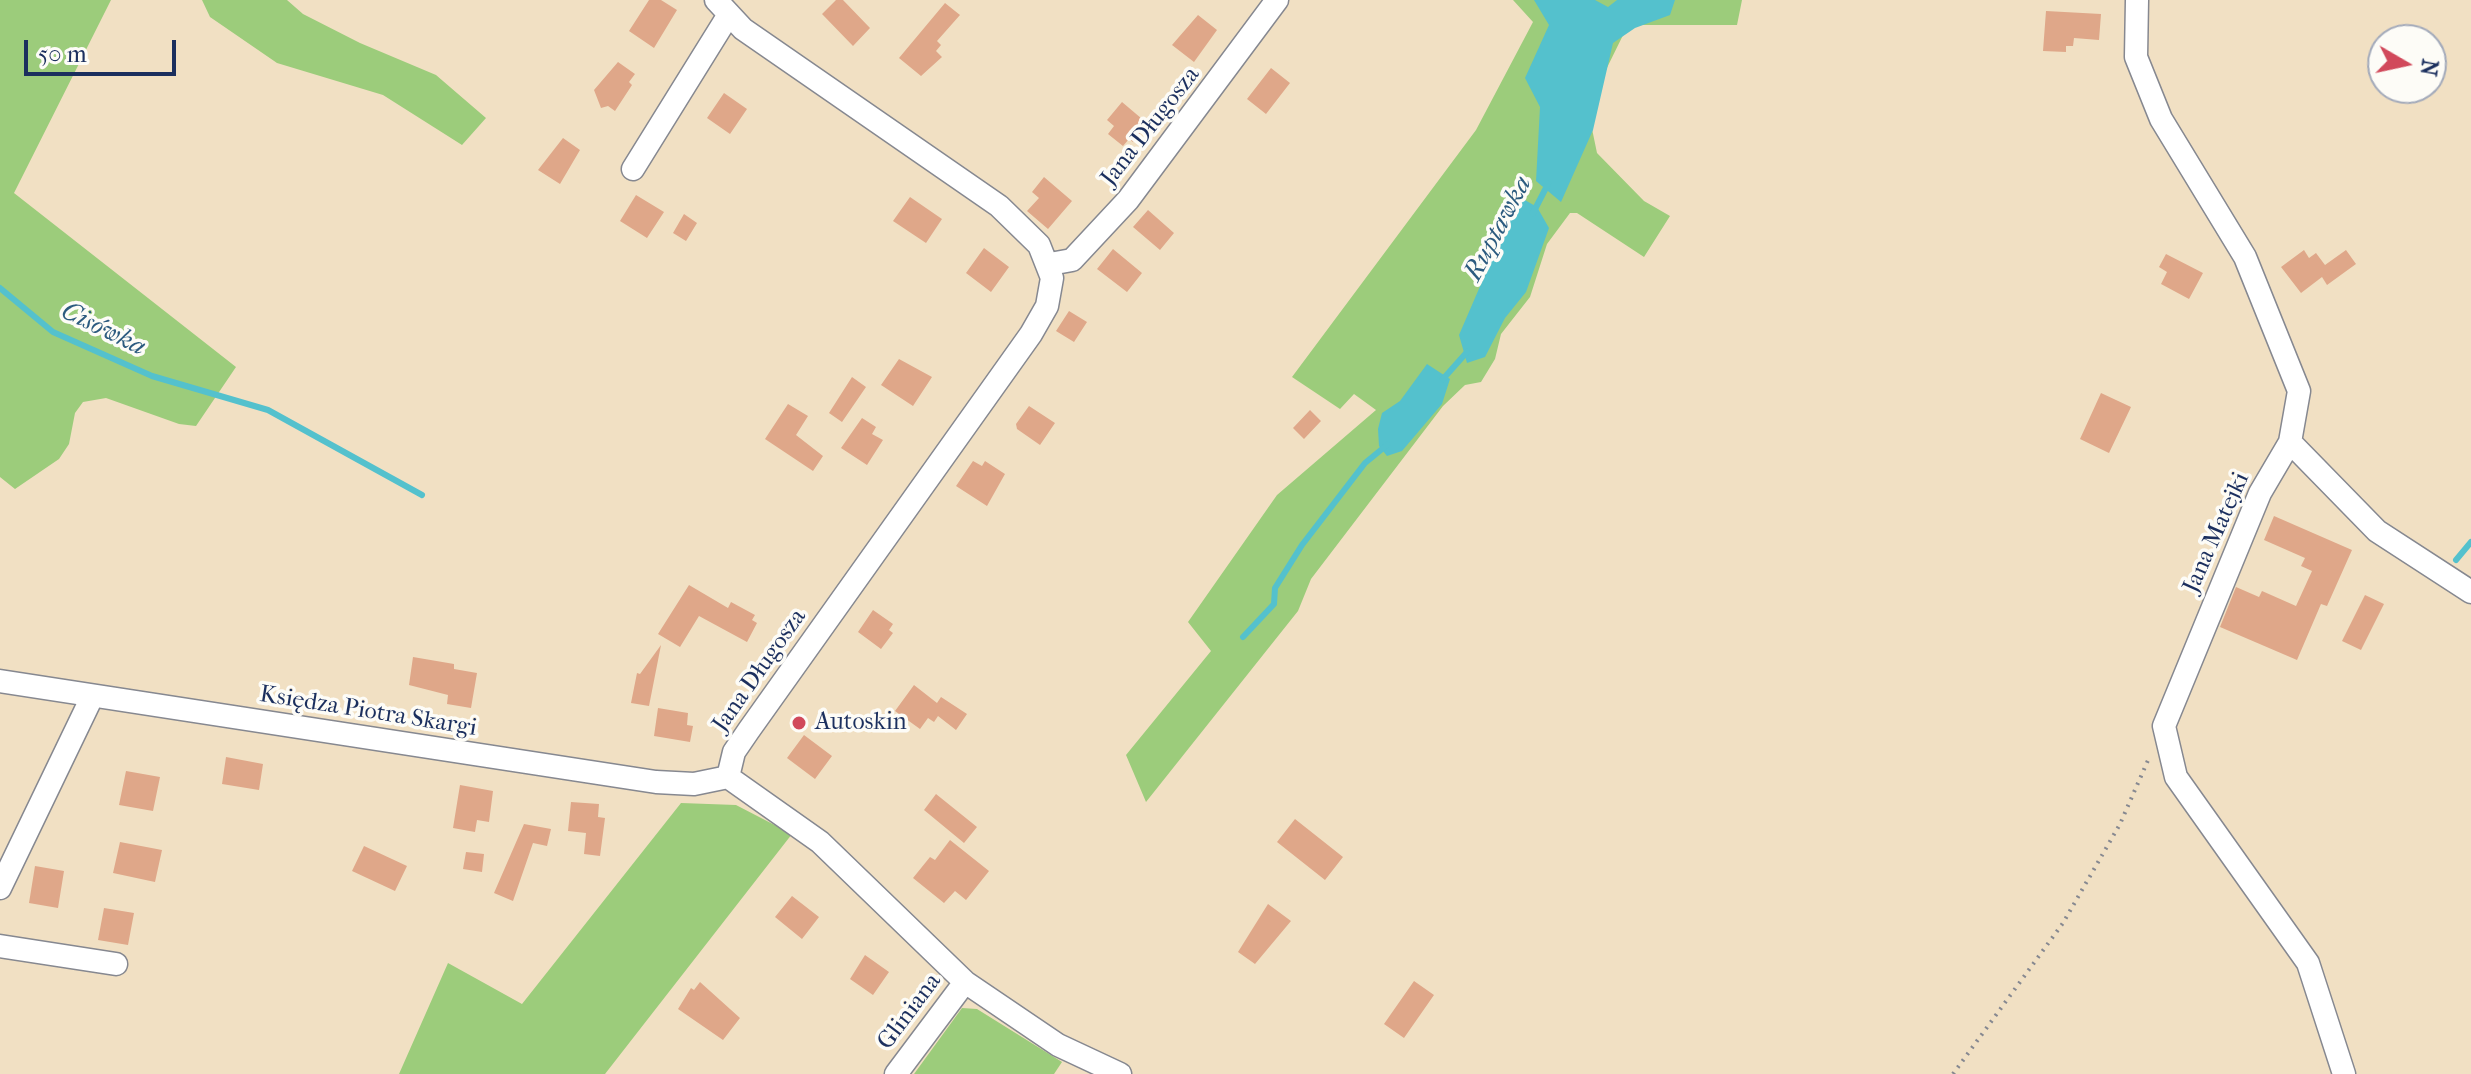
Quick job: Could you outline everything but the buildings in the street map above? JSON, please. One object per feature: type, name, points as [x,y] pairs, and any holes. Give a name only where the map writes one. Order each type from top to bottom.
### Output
[{"type":"street","name":"Jana Długosza","points":[[728,777],[734,752],[749,730],[1031,334],[1051,292],[1050,264],[1072,260],[1128,200],[1277,0]]},
{"type":"street","name":"Jana Matejki","points":[[2137,0],[2136,57],[2156,107],[2245,257],[2299,391],[2290,442],[2260,493],[2164,726]]},
{"type":"street","points":[[633,169],[722,8],[989,199],[1031,235],[1050,264]]},
{"type":"street","points":[[2290,442],[2377,531],[2471,592]]},
{"type":"street","name":"Księdza Piotra Skargi","points":[[0,681],[656,782],[694,784],[728,777]]},
{"type":"street","points":[[0,888],[92,697]]},
{"type":"street","points":[[2164,726],[2176,777],[2308,963],[2344,1074]]},
{"type":"street","points":[[728,777],[820,842],[965,982],[1058,1045],[1120,1074]]},
{"type":"street","points":[[0,946],[116,964]]},
{"type":"street","name":"Gliniana","points":[[896,1074],[965,982]]},
{"type":"path","points":[[1953,1074],[2063,923],[2120,824],[2164,726]]},
{"type":"green space","points":[[0,0],[111,0],[14,193],[236,367],[196,426],[179,424],[106,398],[83,402],[75,413],[69,444],[59,459],[15,489],[0,477]]},
{"type":"green space","points":[[202,0],[287,0],[303,14],[360,43],[436,75],[486,118],[462,145],[383,95],[277,63],[210,17]]},
{"type":"green space","points":[[1513,0],[1742,0],[1737,25],[1628,25],[1597,88],[1591,124],[1597,153],[1644,201],[1670,216],[1644,257],[1577,213],[1570,213],[1547,244],[1530,297],[1501,334],[1495,359],[1481,382],[1465,385],[1443,406],[1311,579],[1298,611],[1146,802],[1126,755],[1211,651],[1188,622],[1277,495],[1376,410],[1354,394],[1340,409],[1292,377],[1476,130],[1533,22]]},
{"type":"green space","points":[[681,803],[736,805],[792,834],[605,1074],[399,1074],[448,963],[522,1004]]},
{"type":"green space","points":[[962,1008],[977,1009],[1062,1062],[1054,1074],[914,1074]]},
{"type":"water","points":[[1534,0],[1595,0],[1608,7],[1617,0],[1675,0],[1670,15],[1635,28],[1613,43],[1593,130],[1561,202],[1536,181],[1540,107],[1525,78],[1549,25]]},
{"type":"water","points":[[1518,196],[1537,207],[1549,228],[1526,292],[1505,318],[1485,357],[1467,363],[1459,335],[1494,254],[1501,218]]},
{"type":"water","points":[[1427,364],[1450,379],[1442,404],[1402,451],[1387,456],[1379,446],[1378,429],[1382,413],[1400,401]]},
{"type":"waterway","name":"Ruptawka","points":[[1533,213],[1548,184]]},
{"type":"waterway","name":"Cisówka","points":[[0,288],[53,332],[152,376],[268,410],[422,495]]},
{"type":"waterway","name":"Ruptawka","points":[[1443,379],[1467,352]]},
{"type":"waterway","name":"Ruptawka","points":[[1243,637],[1274,604],[1275,588],[1302,545],[1365,463],[1387,445]]},
{"type":"waterway","points":[[2456,560],[2471,542]]},
{"type":"place","name":"Autoskin","points":[[799,723]]}]
